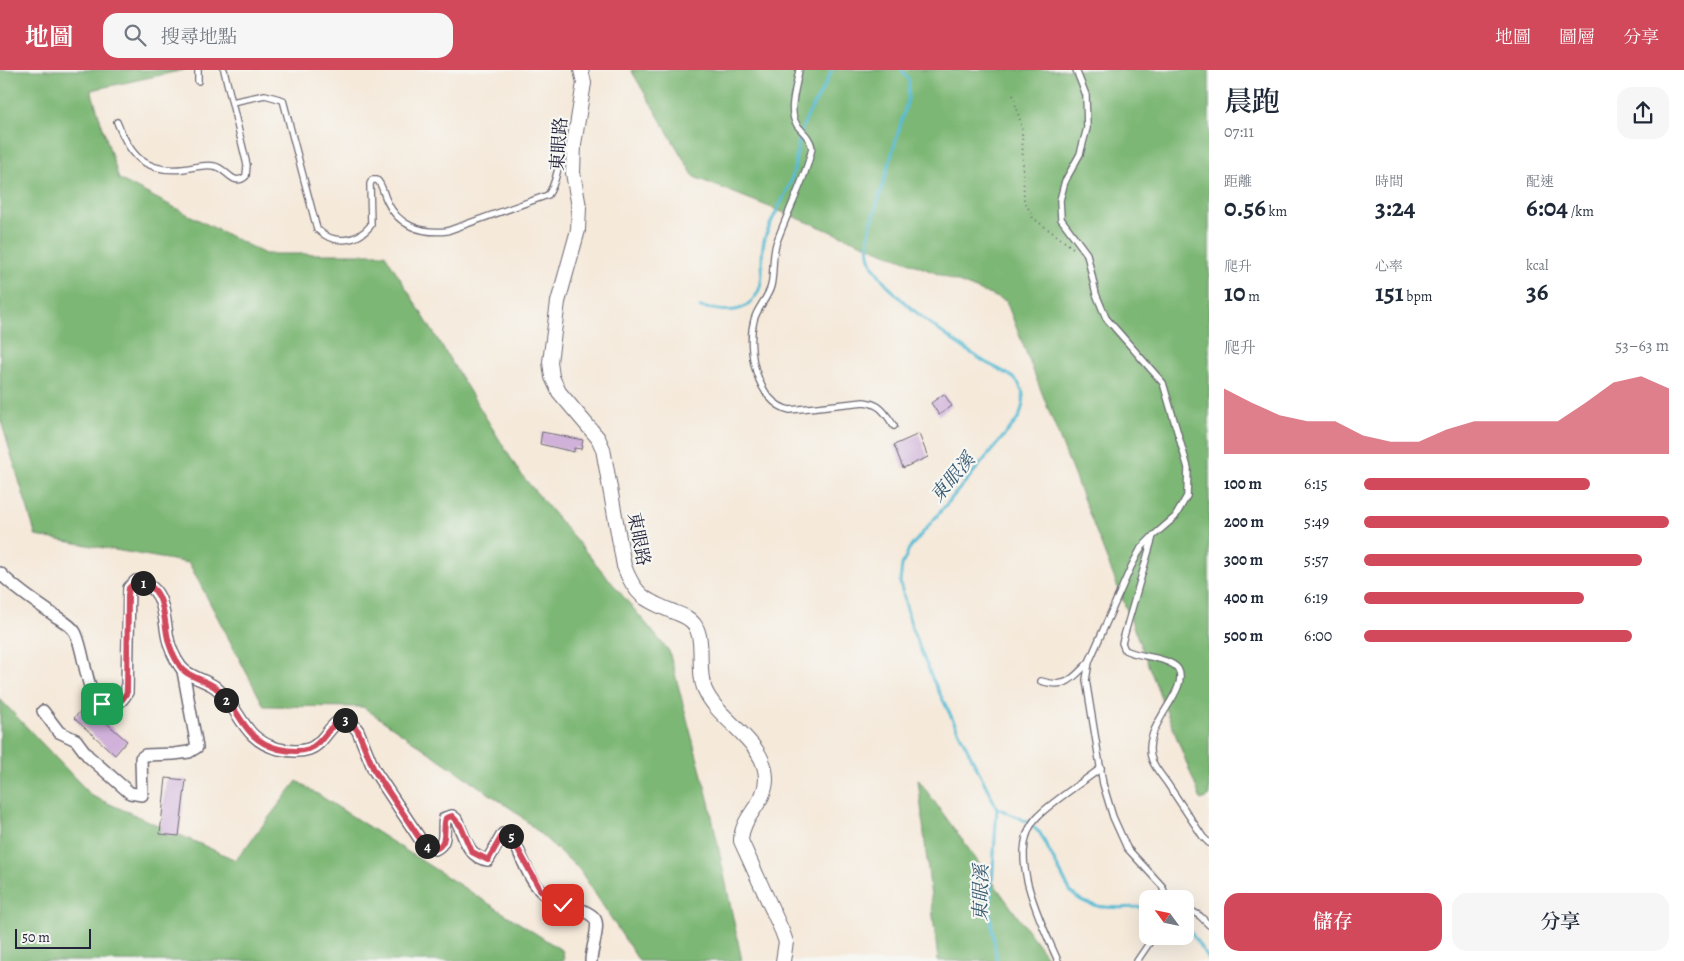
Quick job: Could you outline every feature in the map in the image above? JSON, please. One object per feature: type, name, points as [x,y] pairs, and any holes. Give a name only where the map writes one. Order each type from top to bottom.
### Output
[{"type":"street","name":"東眼路","points":[[581,70],[584,83],[574,144],[573,173],[579,206],[578,230],[553,327],[550,362],[552,377],[559,392],[598,438],[603,449],[624,566],[630,583],[648,602],[687,618],[694,624],[699,642],[701,679],[705,691],[724,718],[753,746],[766,773],[765,792],[744,822],[741,831],[741,841],[786,942],[783,961]]},
{"type":"street","points":[[0,573],[25,594],[74,629],[82,647],[91,689],[97,701],[112,706],[119,703],[127,692],[129,588],[136,581],[148,586],[160,598],[164,606],[170,648],[183,671],[197,747],[189,752],[145,755],[141,758],[142,795],[130,793],[88,756],[76,740],[59,732],[43,711]]},
{"type":"street","points":[[183,671],[215,688],[250,734],[272,747],[299,751],[309,749],[318,744],[335,722],[342,719],[352,724],[358,731],[374,770],[413,830],[429,847],[435,849],[444,841],[444,823],[448,816],[456,819],[468,847],[483,859],[488,860],[503,834],[509,833],[541,891],[552,900],[588,912],[595,918],[597,927],[592,961]]},
{"type":"lane","points":[[198,70],[198,81]]},
{"type":"lane","points":[[117,122],[126,146],[136,157],[151,165],[166,170],[214,166],[236,181],[241,180],[246,176],[247,165],[224,70]]},
{"type":"lane","points":[[799,70],[793,116],[796,124],[810,139],[812,148],[775,248],[770,288],[753,322],[753,364],[771,400],[780,408],[790,410],[864,402],[874,403],[882,407],[894,426]]},
{"type":"lane","points":[[1076,70],[1086,95],[1087,128],[1080,154],[1065,181],[1060,200],[1062,218],[1086,254],[1096,294],[1106,318],[1163,383],[1188,468],[1187,496],[1176,517],[1141,548],[1089,662],[1086,680],[1101,768],[1113,817],[1127,848],[1164,890]]},
{"type":"lane","points":[[232,102],[265,95],[283,100],[317,229],[325,237],[338,240],[358,237],[371,225],[370,184],[372,180],[377,180],[381,183],[390,209],[399,218],[414,228],[430,233],[447,231],[548,195],[555,183],[562,154],[574,144]]},
{"type":"lane","points":[[1153,536],[1122,643],[1125,650],[1133,654],[1162,660],[1177,666],[1181,683],[1159,719],[1150,740],[1152,760],[1203,837],[1209,843]]},
{"type":"lane","points":[[1042,681],[1053,685],[1064,684],[1072,679],[1089,662]]},
{"type":"lane","points":[[1058,961],[1036,910],[1024,872],[1028,831],[1037,817],[1101,768]]},
{"type":"lane","points":[[1194,912],[1209,926]]},
{"type":"lane","points":[[1137,961],[1148,945]]},
{"type":"path","points":[[1013,95],[1023,142],[1024,199],[1033,218],[1038,223],[1071,247],[1086,254]]},
{"type":"green space","points":[[0,70],[184,70],[91,90],[119,179],[265,254],[385,254],[520,473],[669,651],[709,802],[742,961],[639,961],[579,869],[516,812],[363,707],[264,706],[189,563],[36,536],[0,418]]},
{"type":"green space","points":[[631,70],[1209,70],[1209,797],[1201,800],[1006,301],[694,177]]},
{"type":"green space","points":[[0,699],[92,796],[236,860],[297,781],[563,951],[564,961],[0,961]]},
{"type":"green space","points":[[918,779],[1050,961],[938,961]]},
{"type":"building","points":[[944,394],[952,406],[939,415],[931,403]]},
{"type":"building","points":[[542,432],[583,440],[581,449],[574,448],[574,452],[540,444]]},
{"type":"building","points":[[919,434],[928,457],[903,468],[894,445]]},
{"type":"building","points":[[86,705],[127,741],[115,755],[74,718]]},
{"type":"building","points":[[166,778],[186,780],[179,836],[160,834]]},
{"type":"waterway","points":[[700,307],[736,310],[747,305],[759,291],[762,275],[762,250],[766,234],[792,178],[801,131],[832,70]]},
{"type":"waterway","name":"東眼溪","points":[[902,70],[909,80],[908,99],[869,232],[869,256],[884,282],[910,307],[957,343],[1015,379],[1019,383],[1023,396],[1019,418],[909,549],[902,565],[900,582],[912,629],[933,680],[997,808],[990,913],[997,961]]},
{"type":"waterway","points":[[997,808],[1026,821],[1040,833],[1070,891],[1078,898],[1096,906],[1139,907]]},
{"type":"waterway","points":[[1194,937],[1209,960]]},
{"type":"route","points":[[102,704],[112,706],[119,703],[127,692],[129,682],[128,595],[132,584],[136,581],[142,582],[155,591],[164,606],[165,626],[170,648],[183,671],[206,682],[223,695],[250,734],[260,742],[284,750],[299,751],[309,749],[318,744],[335,722],[342,719],[348,720],[358,731],[374,770],[422,842],[435,849],[440,847],[444,841],[444,823],[448,816],[452,816],[460,825],[468,847],[472,852],[488,860],[495,851],[500,837],[506,832],[509,833],[541,891],[552,900],[563,905]]}]
